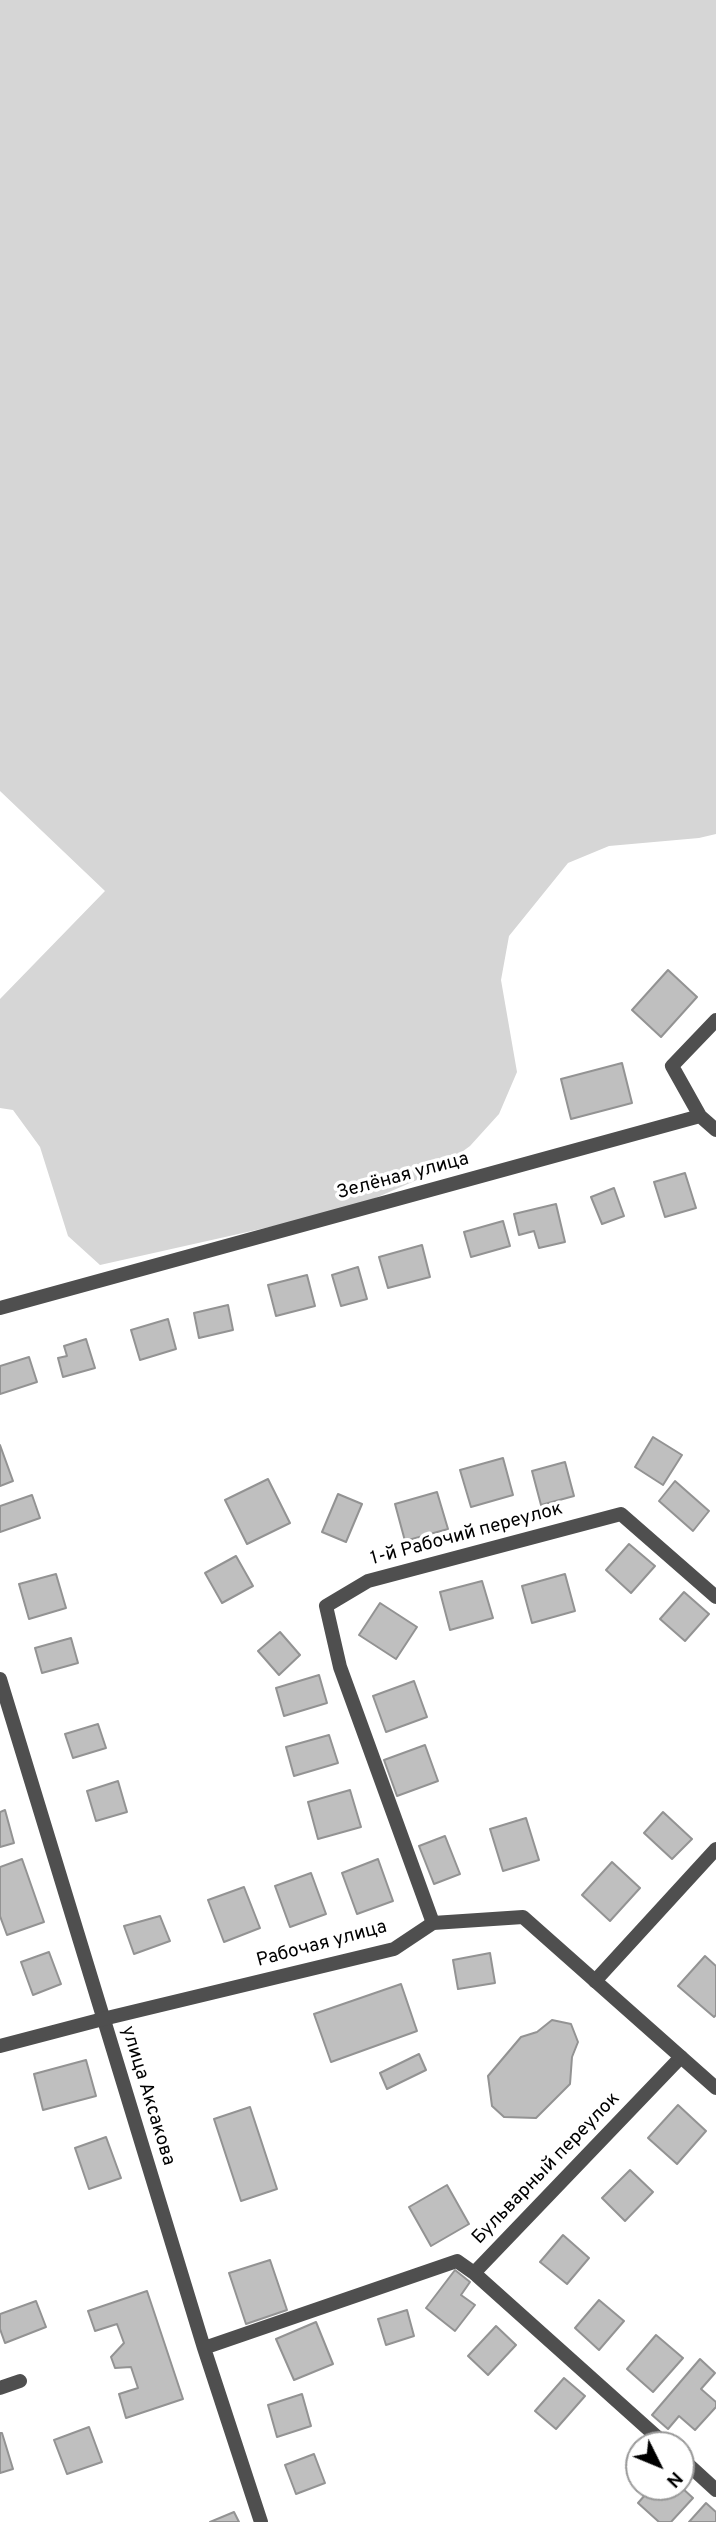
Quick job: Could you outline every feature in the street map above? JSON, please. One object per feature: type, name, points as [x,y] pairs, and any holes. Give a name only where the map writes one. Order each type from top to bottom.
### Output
[{"type":"street","points":[[716,1020],[672,1066],[700,1116],[716,1130]]},
{"type":"street","name":"Зелёная улица","points":[[0,1308],[700,1116]]},
{"type":"street","name":"1-й Рабочий переулок","points":[[433,1923],[340,1667],[326,1606],[368,1581],[621,1514],[716,1597]]},
{"type":"street","name":"улица Аксакова","points":[[0,1679],[204,2348],[261,2522]]},
{"type":"street","points":[[595,1981],[716,1849]]},
{"type":"street","name":"Рабочая улица","points":[[0,2046],[394,1949],[433,1923],[523,1917],[716,2088]]},
{"type":"street","name":"Бульварный переулок","points":[[650,2431],[474,2273],[681,2057]]},
{"type":"street","points":[[204,2348],[457,2262],[474,2273]]},
{"type":"street","points":[[0,2388],[20,2381]]},
{"type":"street","points":[[695,2471],[716,2490]]},
{"type":"shaded area","points":[[0,0],[716,0],[716,834],[609,846],[568,863],[509,936],[501,980],[517,1072],[499,1114],[470,1146],[433,1173],[350,1209],[100,1265],[68,1236],[40,1147],[13,1110],[0,1108],[0,999],[105,891],[0,791]]},
{"type":"building","points":[[668,970],[697,997],[661,1037],[632,1010]]},
{"type":"building","points":[[622,1063],[632,1103],[571,1119],[561,1079]]},
{"type":"building","points":[[685,1173],[696,1208],[665,1217],[654,1182]]},
{"type":"building","points":[[614,1188],[624,1216],[602,1224],[591,1197]]},
{"type":"building","points":[[556,1204],[565,1242],[539,1248],[534,1231],[519,1235],[514,1214]]},
{"type":"building","points":[[503,1221],[510,1246],[471,1257],[464,1232]]},
{"type":"building","points":[[422,1245],[430,1277],[388,1288],[379,1257]]},
{"type":"building","points":[[358,1267],[367,1299],[341,1306],[332,1275]]},
{"type":"building","points":[[307,1275],[315,1306],[276,1316],[268,1285]]},
{"type":"building","points":[[228,1305],[233,1330],[199,1338],[194,1313]]},
{"type":"building","points":[[168,1319],[176,1349],[140,1360],[131,1330]]},
{"type":"building","points":[[86,1339],[95,1368],[63,1377],[58,1358],[67,1356],[64,1346]]},
{"type":"building","points":[[29,1357],[37,1382],[0,1394],[0,1366]]},
{"type":"building","points":[[653,1437],[682,1455],[663,1485],[635,1467]]},
{"type":"building","points":[[0,1445],[13,1481],[0,1486]]},
{"type":"building","points":[[503,1458],[513,1495],[471,1507],[460,1470]]},
{"type":"building","points":[[565,1462],[574,1496],[541,1505],[532,1471]]},
{"type":"building","points":[[268,1479],[290,1523],[247,1544],[225,1500]]},
{"type":"building","points":[[675,1481],[709,1511],[693,1531],[659,1501]]},
{"type":"building","points":[[437,1492],[448,1529],[405,1541],[395,1504]]},
{"type":"building","points":[[338,1494],[362,1504],[346,1542],[322,1532]]},
{"type":"building","points":[[32,1495],[40,1518],[0,1532],[0,1506]]},
{"type":"building","points":[[629,1544],[655,1566],[631,1593],[606,1570]]},
{"type":"building","points":[[236,1556],[253,1586],[222,1603],[205,1573]]},
{"type":"building","points":[[56,1574],[66,1608],[29,1619],[19,1584]]},
{"type":"building","points":[[565,1574],[575,1611],[532,1623],[522,1586]]},
{"type":"building","points":[[482,1581],[493,1618],[450,1630],[440,1592]]},
{"type":"building","points":[[684,1592],[709,1614],[685,1641],[660,1619]]},
{"type":"building","points":[[380,1603],[417,1627],[396,1659],[359,1635]]},
{"type":"building","points":[[280,1632],[300,1655],[279,1675],[258,1651]]},
{"type":"building","points":[[71,1638],[78,1663],[42,1673],[35,1648]]},
{"type":"building","points":[[319,1675],[327,1703],[284,1716],[276,1688]]},
{"type":"building","points":[[414,1681],[427,1717],[386,1732],[373,1696]]},
{"type":"building","points":[[98,1724],[106,1748],[73,1758],[65,1734]]},
{"type":"building","points":[[329,1735],[338,1763],[294,1776],[286,1747]]},
{"type":"building","points":[[425,1745],[438,1781],[397,1796],[384,1760]]},
{"type":"building","points":[[118,1781],[127,1812],[96,1821],[87,1791]]},
{"type":"building","points":[[350,1790],[361,1827],[318,1839],[308,1802]]},
{"type":"building","points":[[5,1810],[14,1843],[0,1847],[0,1812]]},
{"type":"building","points":[[663,1812],[692,1839],[672,1859],[644,1833]]},
{"type":"building","points":[[526,1818],[539,1860],[503,1871],[490,1829]]},
{"type":"building","points":[[445,1836],[460,1874],[434,1884],[419,1846]]},
{"type":"building","points":[[22,1859],[44,1922],[7,1935],[0,1916],[0,1867]]},
{"type":"building","points":[[378,1859],[393,1901],[357,1914],[342,1873]]},
{"type":"building","points":[[612,1862],[640,1888],[610,1921],[582,1895]]},
{"type":"building","points":[[311,1873],[326,1914],[290,1927],[275,1886]]},
{"type":"building","points":[[244,1887],[260,1928],[224,1942],[208,1900]]},
{"type":"building","points":[[160,1916],[170,1941],[134,1954],[124,1926]]},
{"type":"building","points":[[49,1952],[61,1984],[33,1995],[21,1962]]},
{"type":"building","points":[[490,1953],[495,1983],[458,1989],[453,1960]]},
{"type":"building","points":[[705,1956],[716,1966],[714,2017],[678,1986]]},
{"type":"building","points":[[401,1984],[417,2031],[331,2062],[314,2014]]},
{"type":"building","points":[[552,2020],[571,2024],[578,2042],[572,2057],[570,2084],[536,2118],[504,2117],[492,2106],[488,2076],[521,2037],[537,2032]]},
{"type":"building","points":[[419,2054],[426,2070],[387,2089],[380,2073]]},
{"type":"building","points":[[86,2060],[96,2096],[43,2110],[34,2074]]},
{"type":"building","points":[[678,2105],[706,2131],[677,2164],[648,2138]]},
{"type":"building","points":[[250,2107],[277,2189],[241,2201],[214,2119]]},
{"type":"building","points":[[106,2137],[121,2178],[89,2189],[75,2148]]},
{"type":"building","points":[[630,2170],[653,2192],[625,2221],[602,2198]]},
{"type":"building","points":[[447,2185],[469,2224],[431,2246],[409,2207]]},
{"type":"building","points":[[563,2235],[589,2258],[567,2284],[540,2262]]},
{"type":"building","points":[[270,2260],[287,2310],[246,2324],[229,2273]]},
{"type":"building","points":[[455,2270],[470,2282],[461,2295],[475,2305],[455,2331],[426,2308]]},
{"type":"building","points":[[147,2291],[183,2399],[126,2418],[119,2394],[138,2388],[131,2367],[115,2368],[111,2357],[124,2343],[117,2324],[95,2331],[88,2311]]},
{"type":"building","points":[[599,2300],[624,2321],[599,2350],[575,2328]]},
{"type":"building","points":[[36,2301],[46,2327],[5,2343],[0,2329],[0,2314]]},
{"type":"building","points":[[407,2310],[414,2336],[386,2345],[378,2319]]},
{"type":"building","points":[[316,2322],[333,2364],[294,2380],[276,2339]]},
{"type":"building","points":[[496,2326],[516,2345],[488,2375],[468,2356]]},
{"type":"building","points":[[656,2335],[683,2358],[653,2392],[627,2369]]},
{"type":"building","points":[[700,2359],[715,2373],[701,2389],[716,2402],[716,2407],[695,2430],[679,2416],[668,2429],[652,2415]]},
{"type":"building","points":[[564,2378],[585,2396],[556,2429],[535,2411]]},
{"type":"building","points":[[302,2394],[311,2426],[277,2437],[268,2405]]},
{"type":"building","points":[[89,2427],[102,2462],[67,2474],[54,2440]]},
{"type":"building","points":[[0,2433],[13,2469],[0,2473]]},
{"type":"building","points":[[314,2454],[325,2483],[296,2494],[285,2465]]},
{"type":"building","points":[[690,2501],[671,2522],[659,2522],[638,2503]]},
{"type":"building","points":[[706,2503],[716,2512],[716,2522],[689,2522]]},
{"type":"building","points":[[234,2512],[239,2522],[210,2522]]}]
